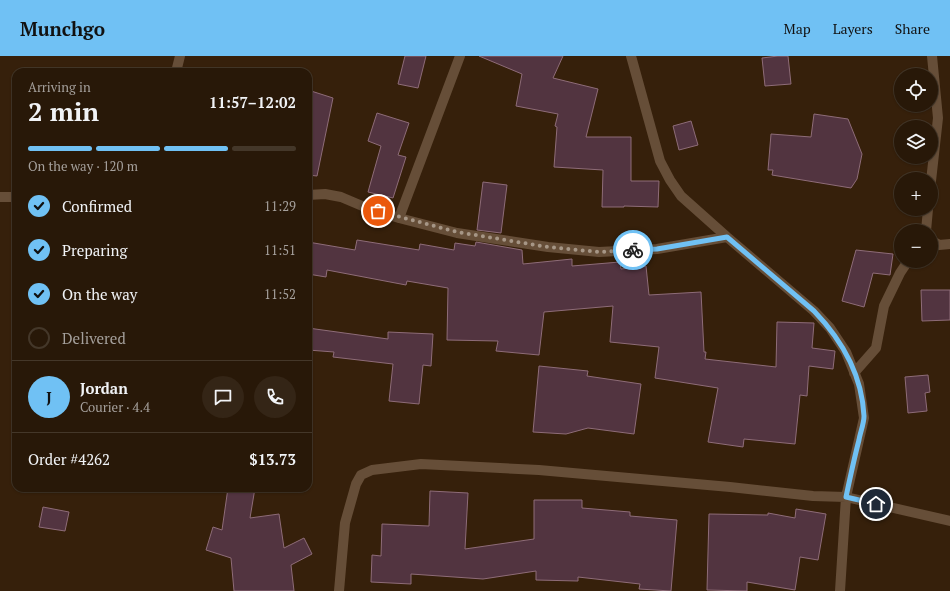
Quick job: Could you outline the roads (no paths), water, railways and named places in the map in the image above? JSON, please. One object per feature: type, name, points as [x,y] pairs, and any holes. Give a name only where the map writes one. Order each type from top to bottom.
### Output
[{"type":"street","points":[[177,68],[180,56]]},
{"type":"street","points":[[399,218],[460,56]]},
{"type":"street","points":[[631,56],[660,161],[670,180],[682,196],[727,237],[814,311],[830,328],[846,352],[859,384],[864,418],[846,497],[840,591]]},
{"type":"street","points":[[932,56],[938,118],[932,172]]},
{"type":"street","points":[[312,195],[325,194],[341,198],[399,218],[465,234],[548,247],[599,252],[657,249],[727,237]]},
{"type":"street","points":[[0,197],[12,197]]},
{"type":"street","points":[[938,244],[950,244]]},
{"type":"street","points":[[854,373],[876,348],[884,306],[903,268]]},
{"type":"street","points":[[339,591],[345,523],[356,484],[362,475],[372,470],[421,464],[539,470],[813,496],[846,497],[950,521]]}]
